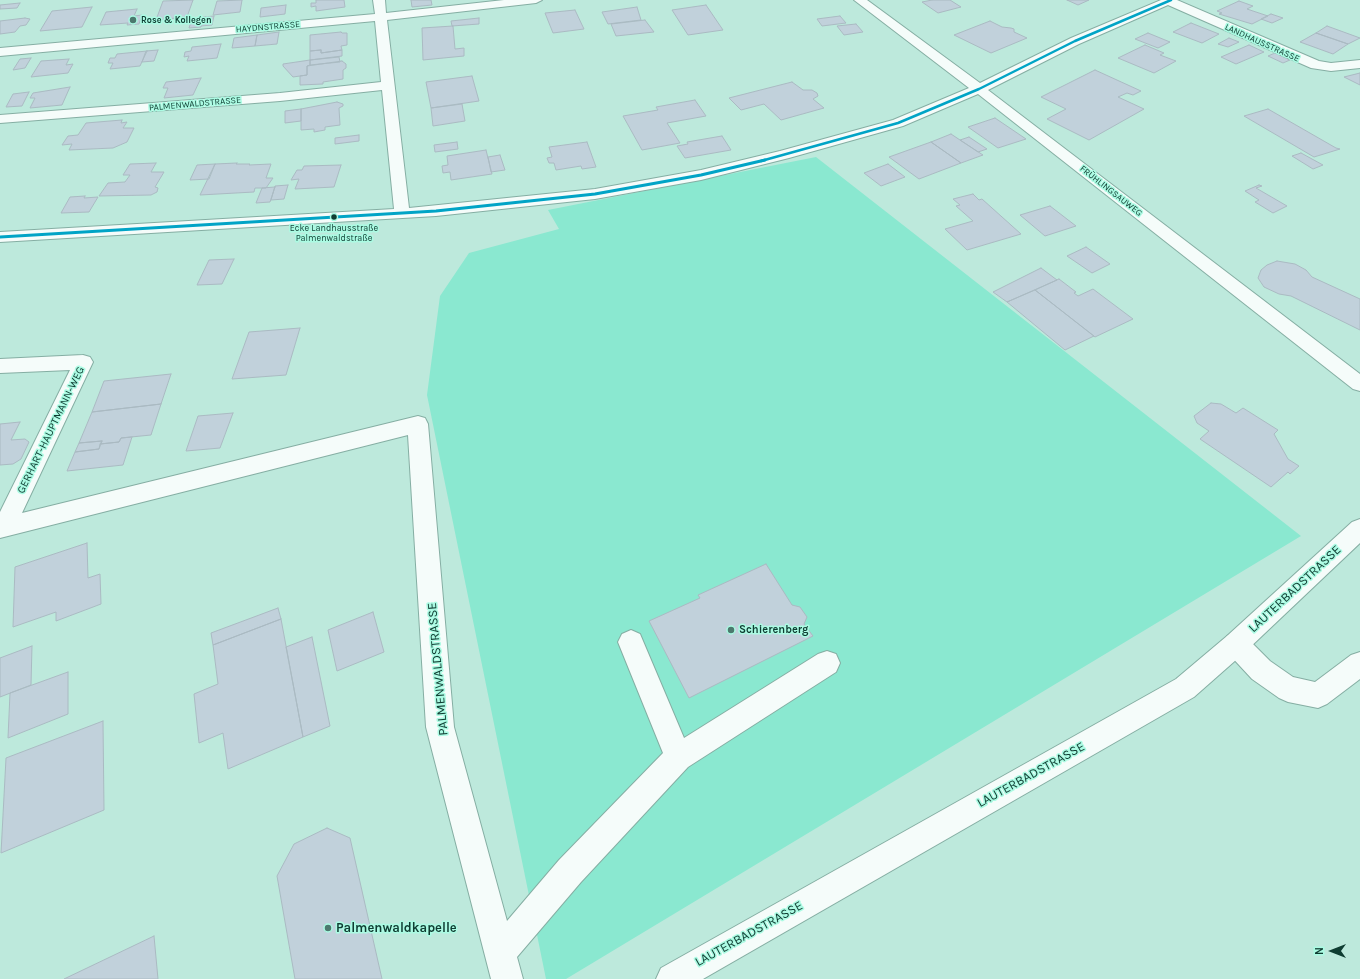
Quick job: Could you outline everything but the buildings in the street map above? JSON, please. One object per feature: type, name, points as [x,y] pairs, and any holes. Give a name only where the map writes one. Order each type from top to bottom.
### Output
[{"type":"street","points":[[379,0],[402,213]]},
{"type":"street","name":"HAYDNSTRASSE","points":[[0,52],[536,0]]},
{"type":"street","name":"FRÜHLINGSAUWEG","points":[[860,0],[979,89],[1360,384]]},
{"type":"street","name":"LANDHAUSSTRASSE","points":[[0,237],[402,213],[595,194],[701,175],[784,155],[898,123],[979,89],[1075,41],[1170,1],[1316,65],[1331,67],[1360,64]]},
{"type":"street","name":"PALMENWALDSTRASSE","points":[[0,119],[280,97],[389,85]]},
{"type":"street","name":"GERHART-HAUPTMANN-WEG","points":[[0,366],[84,362],[2,528]]},
{"type":"street","name":"PALMENWALDSTRASSE","points":[[2,528],[371,437],[418,424],[440,727],[507,979]]},
{"type":"street","name":"LAUTERBADSTRASSE","points":[[672,979],[1185,688],[1236,644],[1360,529]]},
{"type":"street","points":[[631,642],[678,756]]},
{"type":"street","points":[[1236,644],[1261,670],[1288,689],[1318,695],[1360,664]]},
{"type":"street","points":[[500,952],[570,871],[678,756],[827,664]]},
{"type":"green space","points":[[816,157],[1301,536],[566,979],[546,979],[427,395],[440,296],[469,253],[559,229],[548,210]]},
{"type":"transit line","points":[[0,237],[436,211],[595,194],[701,175],[784,155],[898,123],[979,89],[1075,41],[1171,0]]},
{"type":"place","name":"Rose & Kollegen","points":[[133,20]]},
{"type":"place","name":"Ecke Landhausstraße Palmenwaldstraße","points":[[334,217]]},
{"type":"place","name":"Schierenberg","points":[[731,630]]},
{"type":"place","name":"Palmenwaldkapelle","points":[[328,928]]}]
